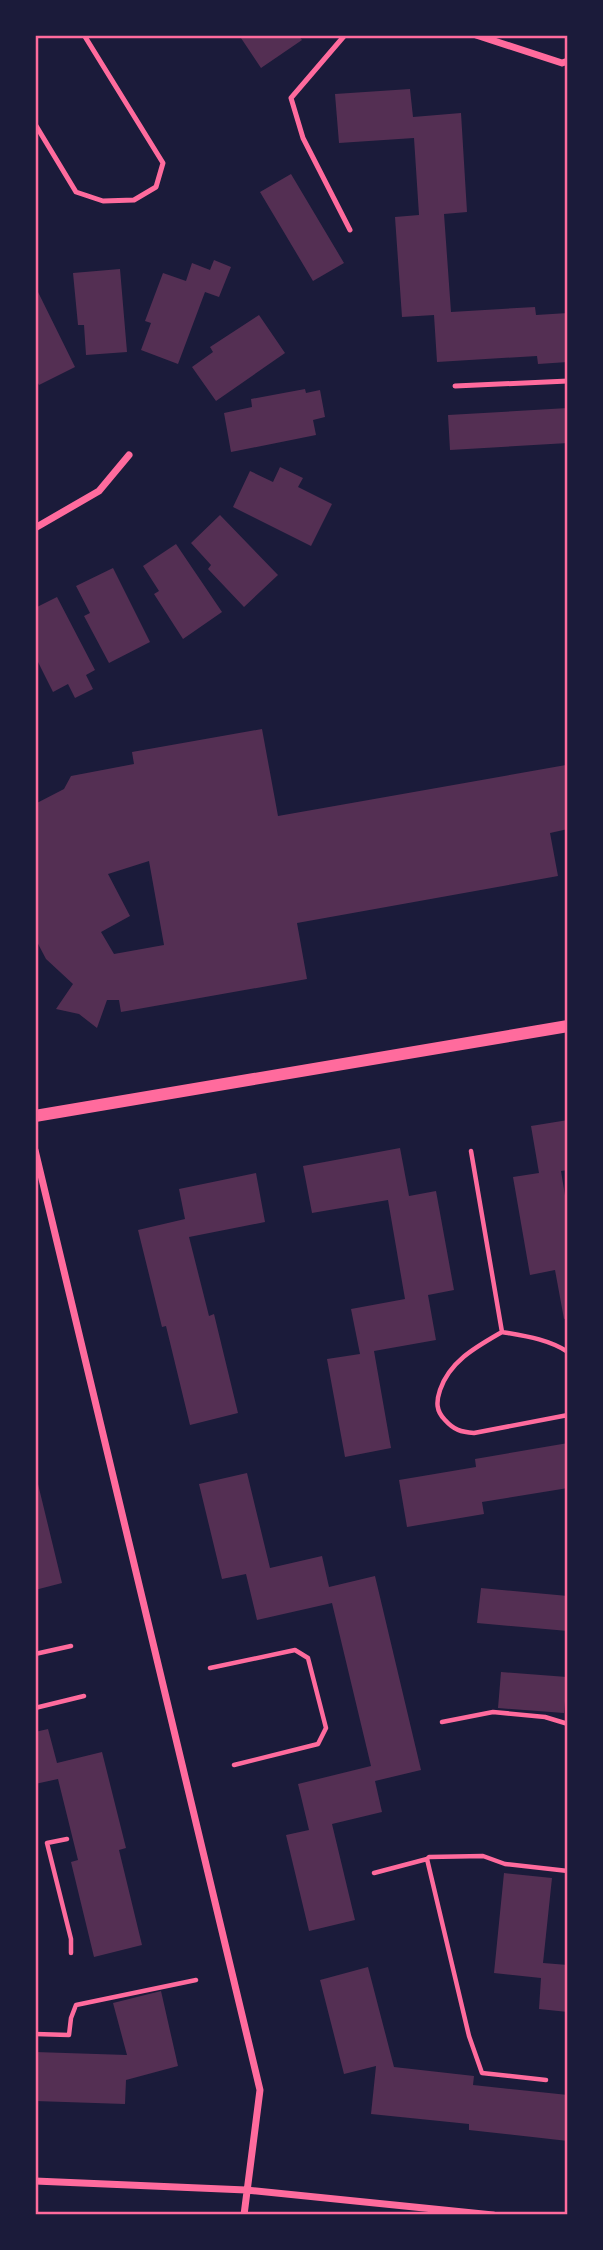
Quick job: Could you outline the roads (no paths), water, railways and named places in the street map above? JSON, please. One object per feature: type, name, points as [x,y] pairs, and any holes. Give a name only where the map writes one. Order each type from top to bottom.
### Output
[{"type":"street","points":[[476,35],[562,63],[568,61]]},
{"type":"street","points":[[35,528],[99,492],[129,454]]},
{"type":"street","points":[[35,1116],[568,1026]]},
{"type":"street","points":[[35,1150],[260,2090],[244,2215]]},
{"type":"street","points":[[35,2181],[246,2190],[493,2215]]},
{"type":"lane","points":[[35,124],[76,192],[103,201],[134,200],[156,187],[163,163],[84,35]]},
{"type":"lane","points":[[345,35],[291,98],[303,138],[350,230]]},
{"type":"lane","points":[[455,386],[568,381]]}]
